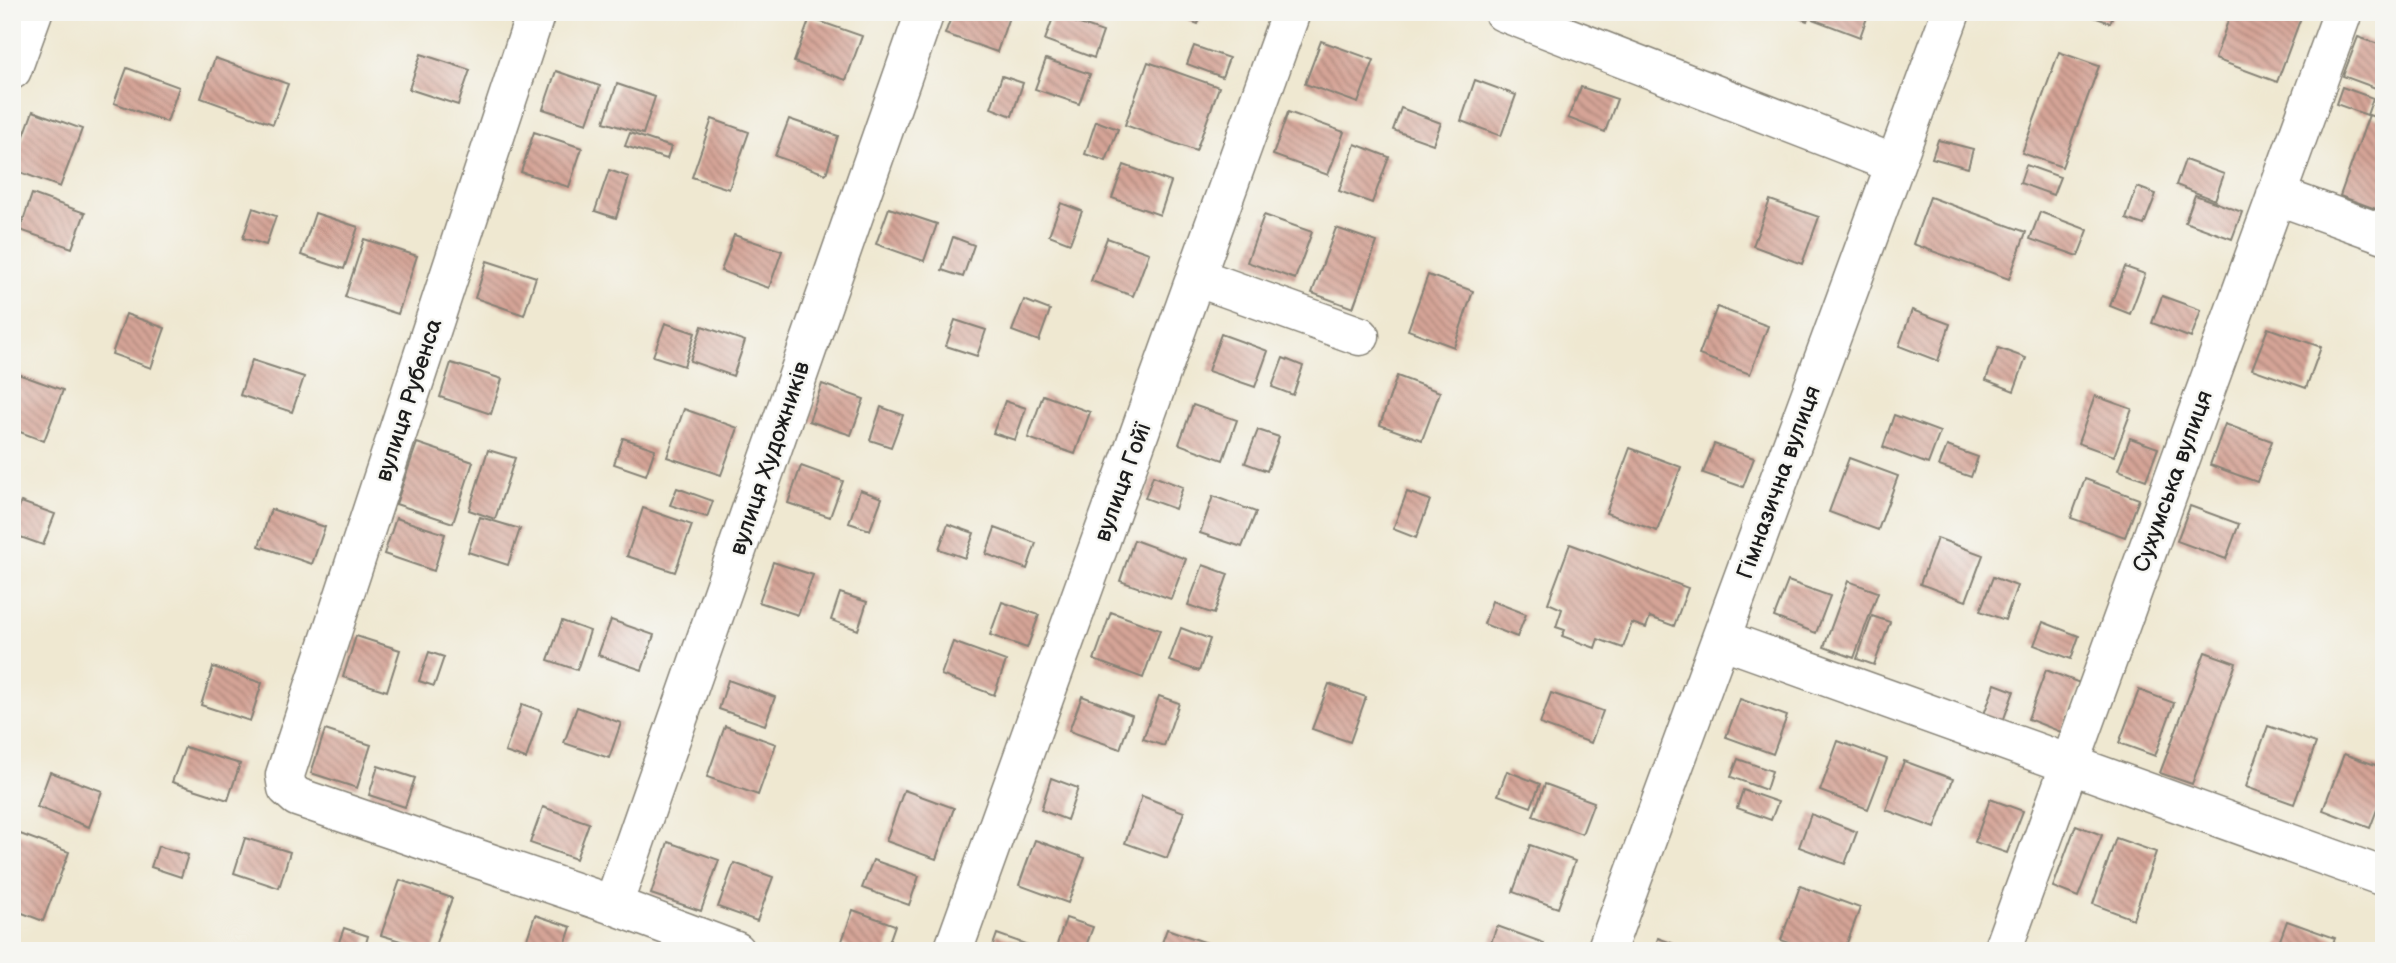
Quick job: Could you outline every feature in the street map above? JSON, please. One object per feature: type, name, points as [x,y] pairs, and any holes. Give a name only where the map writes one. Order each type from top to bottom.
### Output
[{"type":"street","points":[[12,70],[33,12]]},
{"type":"street","name":"вулиця Рубенса","points":[[536,12],[285,775],[287,788],[297,797],[613,905]]},
{"type":"street","name":"вулиця Художників","points":[[613,905],[925,12]]},
{"type":"street","name":"вулиця Гойї","points":[[953,951],[1291,12]]},
{"type":"street","points":[[1503,12],[1895,164]]},
{"type":"street","name":"Гімназична вулиця","points":[[1606,951],[1951,12]]},
{"type":"street","name":"Сухумська вулиця","points":[[2002,951],[2343,12]]},
{"type":"street","points":[[2276,195],[2384,234]]},
{"type":"street","points":[[1196,277],[1360,336]]},
{"type":"street","points":[[1720,639],[2384,877]]},
{"type":"street","points":[[613,905],[736,951]]},
{"type":"building","points":[[953,12],[1010,14],[997,52],[945,34]]},
{"type":"building","points":[[1179,12],[1203,12],[1198,24],[1177,16]]},
{"type":"building","points":[[1784,12],[1810,12],[1807,21]]},
{"type":"building","points":[[1814,12],[1869,12],[1860,37],[1812,19]]},
{"type":"building","points":[[2081,12],[2114,12],[2110,23]]},
{"type":"building","points":[[2231,12],[2303,12],[2277,82],[2215,59]]},
{"type":"building","points":[[1054,15],[1103,32],[1094,58],[1045,40]]},
{"type":"building","points":[[810,18],[862,36],[846,80],[794,62]]},
{"type":"building","points":[[2358,37],[2384,46],[2384,91],[2343,76]]},
{"type":"building","points":[[1321,41],[1374,60],[1358,103],[1305,84]]},
{"type":"building","points":[[1194,46],[1229,58],[1222,77],[1187,64]]},
{"type":"building","points":[[2059,52],[2099,66],[2062,167],[2022,153]]},
{"type":"building","points":[[421,54],[470,70],[458,105],[409,89]]},
{"type":"building","points":[[215,58],[288,84],[273,124],[201,98]]},
{"type":"building","points":[[1046,59],[1090,74],[1079,104],[1035,89]]},
{"type":"building","points":[[1148,62],[1219,87],[1196,151],[1125,125]]},
{"type":"building","points":[[127,68],[179,87],[167,122],[114,103]]},
{"type":"building","points":[[556,71],[600,86],[587,123],[543,109]]},
{"type":"building","points":[[1002,76],[1023,83],[1012,116],[991,108]]},
{"type":"building","points":[[1475,80],[1516,95],[1501,136],[1461,121]]},
{"type":"building","points":[[617,84],[655,97],[643,134],[604,122]]},
{"type":"building","points":[[1581,87],[1617,99],[1605,132],[1568,118]]},
{"type":"building","points":[[2342,87],[2373,98],[2367,115],[2336,104]]},
{"type":"building","points":[[1401,108],[1441,123],[1433,144],[1393,130]]},
{"type":"building","points":[[33,111],[82,129],[60,187],[12,169]]},
{"type":"building","points":[[1288,112],[1344,132],[1328,175],[1273,155]]},
{"type":"building","points":[[2369,115],[2384,120],[2384,212],[2340,196]]},
{"type":"building","points":[[712,119],[749,132],[729,189],[692,177]]},
{"type":"building","points":[[789,119],[838,136],[826,174],[775,156]]},
{"type":"building","points":[[1096,121],[1118,129],[1106,161],[1085,154]]},
{"type":"building","points":[[534,132],[582,148],[569,187],[521,172]]},
{"type":"building","points":[[630,133],[671,147],[667,159],[625,146]]},
{"type":"building","points":[[1938,140],[1973,149],[1968,168],[1932,158]]},
{"type":"building","points":[[1355,144],[1389,157],[1372,203],[1339,191]]},
{"type":"building","points":[[2185,160],[2224,174],[2215,200],[2176,185]]},
{"type":"building","points":[[1124,165],[1171,182],[1160,215],[1112,198]]},
{"type":"building","points":[[2026,165],[2060,177],[2053,195],[2020,183]]},
{"type":"building","points":[[609,170],[629,177],[616,218],[595,211]]},
{"type":"building","points":[[2137,187],[2156,194],[2144,225],[2126,219]]},
{"type":"building","points":[[32,194],[85,213],[72,248],[20,230]]},
{"type":"building","points":[[2195,195],[2242,212],[2232,239],[2185,222]]},
{"type":"building","points":[[1930,197],[2026,232],[2009,279],[1913,244]]},
{"type":"building","points":[[1770,200],[1819,217],[1802,264],[1753,246]]},
{"type":"building","points":[[1061,203],[1082,211],[1070,243],[1049,235]]},
{"type":"building","points":[[253,208],[276,216],[266,245],[243,238]]},
{"type":"building","points":[[889,208],[937,224],[924,261],[876,244]]},
{"type":"building","points":[[2040,212],[2088,230],[2078,256],[2030,239]]},
{"type":"building","points":[[315,213],[358,227],[344,269],[301,255]]},
{"type":"building","points":[[1264,215],[1312,232],[1295,279],[1247,262]]},
{"type":"building","points":[[1336,228],[1377,242],[1353,308],[1312,293]]},
{"type":"building","points":[[734,235],[782,251],[769,288],[721,271]]},
{"type":"building","points":[[953,237],[974,245],[963,277],[942,270]]},
{"type":"building","points":[[1107,238],[1149,253],[1133,296],[1091,281]]},
{"type":"building","points":[[364,239],[417,256],[398,314],[345,297]]},
{"type":"building","points":[[487,261],[536,277],[524,315],[475,298]]},
{"type":"building","points":[[2125,267],[2145,274],[2130,314],[2110,306]]},
{"type":"building","points":[[1428,275],[1473,291],[1454,347],[1408,330]]},
{"type":"building","points":[[2162,296],[2201,310],[2191,338],[2152,323]]},
{"type":"building","points":[[1024,300],[1050,310],[1039,341],[1012,331]]},
{"type":"building","points":[[1717,307],[1768,326],[1750,374],[1699,355]]},
{"type":"building","points":[[1912,310],[1950,324],[1938,361],[1899,346]]},
{"type":"building","points":[[126,314],[165,328],[151,368],[112,354]]},
{"type":"building","points":[[955,320],[986,330],[977,356],[946,346]]},
{"type":"building","points":[[665,323],[695,333],[684,366],[653,356]]},
{"type":"building","points":[[702,326],[745,341],[733,376],[690,361]]},
{"type":"building","points":[[2268,328],[2321,347],[2306,388],[2252,369]]},
{"type":"building","points":[[1221,334],[1268,351],[1255,387],[1208,371]]},
{"type":"building","points":[[1998,348],[2026,358],[2014,391],[1986,380]]},
{"type":"building","points":[[1283,358],[1303,366],[1293,395],[1272,387]]},
{"type":"building","points":[[252,360],[304,377],[292,412],[240,395]]},
{"type":"building","points":[[451,363],[502,379],[491,414],[440,397]]},
{"type":"building","points":[[18,374],[63,390],[44,441],[12,429],[12,390]]},
{"type":"building","points":[[1397,376],[1440,392],[1422,440],[1380,425]]},
{"type":"building","points":[[822,384],[864,399],[851,435],[809,421]]},
{"type":"building","points":[[1043,395],[1090,412],[1075,454],[1028,438]]},
{"type":"building","points":[[2095,396],[2132,409],[2114,456],[2078,443]]},
{"type":"building","points":[[1005,401],[1026,408],[1015,440],[993,433]]},
{"type":"building","points":[[1193,405],[1237,420],[1223,460],[1179,444]]},
{"type":"building","points":[[881,407],[903,415],[891,447],[870,440]]},
{"type":"building","points":[[684,409],[738,428],[721,475],[667,457]]},
{"type":"building","points":[[1894,415],[1940,432],[1928,464],[1883,447]]},
{"type":"building","points":[[2225,424],[2272,441],[2257,482],[2210,465]]},
{"type":"building","points":[[1258,430],[1279,437],[1267,471],[1245,463]]},
{"type":"building","points":[[623,438],[655,449],[646,475],[614,464]]},
{"type":"building","points":[[2130,438],[2158,448],[2146,480],[2118,470]]},
{"type":"building","points":[[417,443],[473,462],[453,523],[396,504]]},
{"type":"building","points":[[1714,444],[1754,458],[1743,487],[1703,473]]},
{"type":"building","points":[[1947,446],[1978,457],[1971,477],[1939,466]]},
{"type":"building","points":[[1630,448],[1681,467],[1657,531],[1606,513]]},
{"type":"building","points":[[488,450],[515,458],[495,519],[469,510]]},
{"type":"building","points":[[1849,458],[1898,476],[1878,530],[1829,512]]},
{"type":"building","points":[[801,466],[843,481],[830,517],[788,503]]},
{"type":"building","points":[[1153,476],[1183,487],[1175,509],[1145,498]]},
{"type":"building","points":[[2085,479],[2139,499],[2125,537],[2071,518]]},
{"type":"building","points":[[677,488],[713,501],[707,517],[670,505]]},
{"type":"building","points":[[860,490],[882,498],[870,530],[849,523]]},
{"type":"building","points":[[1407,492],[1430,500],[1416,538],[1393,529]]},
{"type":"building","points":[[1213,496],[1256,512],[1242,547],[1200,533]]},
{"type":"building","points":[[21,502],[55,514],[43,545],[12,534],[12,525]]},
{"type":"building","points":[[2190,506],[2239,524],[2226,559],[2177,541]]},
{"type":"building","points":[[643,508],[692,525],[675,572],[627,556]]},
{"type":"building","points":[[271,509],[325,527],[312,564],[259,546]]},
{"type":"building","points":[[480,517],[520,529],[508,565],[468,552]]},
{"type":"building","points":[[396,518],[445,534],[434,571],[384,554]]},
{"type":"building","points":[[948,524],[974,533],[965,558],[939,549]]},
{"type":"building","points":[[995,528],[1036,543],[1027,569],[986,554]]},
{"type":"building","points":[[1937,538],[1983,555],[1966,601],[1920,584]]},
{"type":"building","points":[[1134,540],[1186,559],[1171,599],[1120,581]]},
{"type":"building","points":[[1570,544],[1688,588],[1674,626],[1650,617],[1646,628],[1632,623],[1623,648],[1598,639],[1595,648],[1562,636],[1565,630],[1556,627],[1562,609],[1548,603]]},
{"type":"building","points":[[773,562],[813,575],[798,615],[759,602]]},
{"type":"building","points":[[1203,565],[1228,574],[1214,614],[1188,605]]},
{"type":"building","points":[[1993,577],[2017,586],[2005,620],[1980,611]]},
{"type":"building","points":[[1788,581],[1830,596],[1816,633],[1774,617]]},
{"type":"building","points":[[1848,581],[1878,592],[1854,658],[1824,647]]},
{"type":"building","points":[[840,593],[867,602],[858,630],[831,620]]},
{"type":"building","points":[[1492,601],[1526,614],[1517,637],[1484,624]]},
{"type":"building","points":[[1002,602],[1039,615],[1027,648],[990,635]]},
{"type":"building","points":[[1111,612],[1160,630],[1143,678],[1094,660]]},
{"type":"building","points":[[1872,616],[1890,622],[1874,665],[1857,659]]},
{"type":"building","points":[[611,620],[654,635],[642,670],[598,655]]},
{"type":"building","points":[[562,621],[590,631],[577,670],[548,660]]},
{"type":"building","points":[[2043,622],[2079,636],[2071,659],[2034,645]]},
{"type":"building","points":[[1181,628],[1210,639],[1199,671],[1169,661]]},
{"type":"building","points":[[356,636],[400,650],[387,691],[343,677]]},
{"type":"building","points":[[953,642],[1006,661],[994,695],[941,675]]},
{"type":"building","points":[[429,652],[444,657],[434,686],[419,681]]},
{"type":"building","points":[[2205,652],[2236,663],[2192,784],[2160,773]]},
{"type":"building","points":[[213,667],[262,683],[250,721],[201,705]]},
{"type":"building","points":[[2046,670],[2080,683],[2061,732],[2028,719]]},
{"type":"building","points":[[728,680],[775,697],[765,725],[719,709]]},
{"type":"building","points":[[1329,684],[1366,697],[1350,742],[1312,729]]},
{"type":"building","points":[[1995,684],[2014,691],[2002,724],[1983,717]]},
{"type":"building","points":[[2139,690],[2174,703],[2155,756],[2119,743]]},
{"type":"building","points":[[1551,693],[1603,711],[1591,743],[1540,724]]},
{"type":"building","points":[[1082,696],[1132,715],[1120,749],[1069,731]]},
{"type":"building","points":[[1159,696],[1179,703],[1164,746],[1143,739]]},
{"type":"building","points":[[1740,699],[1787,716],[1773,754],[1726,737]]},
{"type":"building","points":[[522,704],[542,711],[526,759],[505,752]]},
{"type":"building","points":[[577,707],[621,723],[609,758],[564,743]]},
{"type":"building","points":[[725,726],[776,744],[758,795],[707,777]]},
{"type":"building","points":[[2268,726],[2316,743],[2294,804],[2246,787]]},
{"type":"building","points":[[325,730],[371,745],[357,788],[311,773]]},
{"type":"building","points":[[1838,741],[1887,759],[1868,809],[1820,791]]},
{"type":"building","points":[[185,747],[240,764],[228,800],[172,782]]},
{"type":"building","points":[[2344,754],[2384,768],[2384,791],[2370,828],[2323,810]]},
{"type":"building","points":[[1738,759],[1772,771],[1766,790],[1731,777]]},
{"type":"building","points":[[1904,761],[1953,779],[1935,828],[1886,810]]},
{"type":"building","points":[[378,766],[415,778],[405,807],[369,795]]},
{"type":"building","points":[[1507,771],[1540,784],[1531,807],[1498,795]]},
{"type":"building","points":[[50,772],[102,791],[89,827],[37,807]]},
{"type":"building","points":[[1051,778],[1078,788],[1067,820],[1041,810]]},
{"type":"building","points":[[1545,784],[1594,802],[1582,834],[1533,816]]},
{"type":"building","points":[[904,790],[954,808],[936,859],[886,841]]},
{"type":"building","points":[[1743,790],[1778,802],[1771,820],[1737,808]]},
{"type":"building","points":[[1142,796],[1184,812],[1167,858],[1125,843]]},
{"type":"building","points":[[1990,799],[2023,811],[2007,853],[1975,842]]},
{"type":"building","points":[[543,807],[589,823],[576,859],[530,843]]},
{"type":"building","points":[[1811,814],[1857,832],[1845,864],[1799,847]]},
{"type":"building","points":[[2076,825],[2102,835],[2078,897],[2053,887]]},
{"type":"building","points":[[12,831],[69,852],[43,921],[12,909]]},
{"type":"building","points":[[245,838],[290,852],[279,888],[234,873]]},
{"type":"building","points":[[2116,838],[2156,852],[2133,919],[2093,904]]},
{"type":"building","points":[[1035,840],[1085,858],[1068,903],[1019,885]]},
{"type":"building","points":[[668,842],[719,860],[701,911],[651,894]]},
{"type":"building","points":[[1530,845],[1575,861],[1558,908],[1513,892]]},
{"type":"building","points":[[158,846],[188,855],[181,877],[151,867]]},
{"type":"building","points":[[873,860],[919,876],[909,905],[862,888]]},
{"type":"building","points":[[734,863],[773,877],[757,921],[718,907]]},
{"type":"building","points":[[400,880],[452,898],[433,951],[381,935]]},
{"type":"building","points":[[1800,886],[1860,908],[1844,951],[1810,951],[1781,940]]},
{"type":"building","points":[[853,910],[895,925],[886,951],[859,951],[841,944]]},
{"type":"building","points":[[535,915],[571,927],[563,951],[523,951]]},
{"type":"building","points":[[1066,918],[1093,927],[1084,951],[1055,950]]},
{"type":"building","points":[[2287,921],[2335,938],[2330,951],[2276,951]]},
{"type":"building","points":[[1497,926],[1544,943],[1541,951],[1488,951]]},
{"type":"building","points":[[344,928],[368,936],[364,951],[339,942]]},
{"type":"building","points":[[1167,929],[1227,950],[1227,951],[1159,951]]},
{"type":"building","points":[[997,934],[1042,950],[1042,951],[991,951]]},
{"type":"building","points":[[1658,938],[1690,950],[1690,951],[1654,951]]}]
